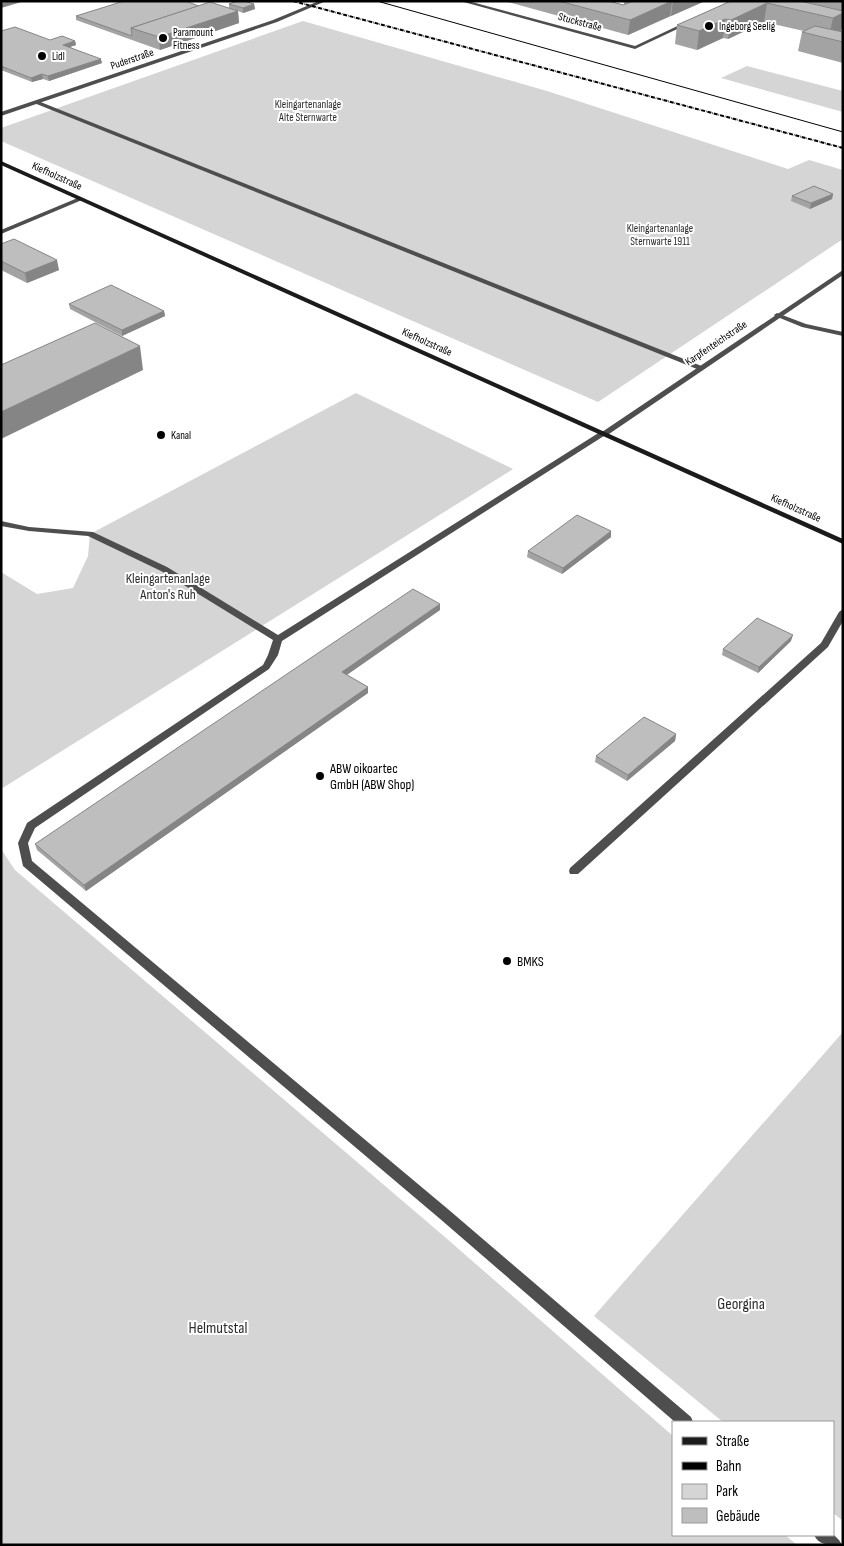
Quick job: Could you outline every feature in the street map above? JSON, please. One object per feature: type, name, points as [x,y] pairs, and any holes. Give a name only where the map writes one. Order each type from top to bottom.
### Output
[{"type":"street","name":"Puderstraße","points":[[1,114],[266,24],[324,1]]},
{"type":"street","name":"Stuckstraße","points":[[462,1],[635,48],[696,20]]},
{"type":"street","points":[[36,102],[700,368]]},
{"type":"street","name":"Kiefholzstraße","points":[[1,164],[843,542]]},
{"type":"street","points":[[1,232],[80,199]]},
{"type":"street","name":"Karpfenteichstraße","points":[[278,639],[603,434],[843,272]]},
{"type":"street","points":[[778,315],[804,326],[843,334]]},
{"type":"street","points":[[1,523],[29,529],[90,534],[164,569],[278,639],[273,655],[266,667],[31,826],[23,843],[27,863],[437,1208],[685,1421]]},
{"type":"street","points":[[574,871],[825,646],[843,612]]},
{"type":"street","points":[[823,1536],[834,1545]]},
{"type":"green space","points":[[303,21],[547,91],[788,169],[809,160],[843,170],[843,239],[598,402],[1,141],[1,128]]},
{"type":"green space","points":[[747,66],[843,91],[843,112],[721,78]]},
{"type":"green space","name":"Kleingartenanlage Anton's Ruh","points":[[356,393],[513,469],[1,789],[1,572],[37,594],[73,588],[88,556],[90,534]]},
{"type":"green space","name":"Helmutstal","points":[[1,849],[15,870],[446,1238],[672,1435],[672,1536],[786,1536],[797,1545],[1,1545]]},
{"type":"green space","name":"Georgina","points":[[843,1032],[843,1521],[834,1514],[834,1421],[722,1421],[594,1316]]},
{"type":"building","points":[[124,1],[185,1],[199,6],[131,28],[132,36],[76,16]]},
{"type":"building","points":[[238,1],[254,4],[243,8],[229,4]]},
{"type":"building","points":[[559,1],[609,1],[623,5],[631,2],[629,1],[672,1],[630,20]]},
{"type":"building","points":[[731,1],[800,1],[843,11],[843,13],[833,18],[767,3],[731,20],[725,19],[699,31],[677,25]]},
{"type":"building","points":[[210,2],[238,11],[159,37],[131,28]]},
{"type":"building","points":[[815,26],[843,32],[843,42],[802,32]]},
{"type":"building","name":"Lidl","points":[[15,27],[50,40],[62,36],[75,41],[63,45],[101,59],[48,76],[42,74],[31,78],[1,66],[1,31]]},
{"type":"building","points":[[814,186],[833,194],[811,203],[792,196]]},
{"type":"building","points":[[14,239],[57,260],[25,273],[1,261],[1,244]]},
{"type":"building","points":[[111,285],[164,311],[122,330],[69,304]]},
{"type":"building","points":[[95,323],[140,346],[1,412],[1,365]]},
{"type":"building","points":[[577,515],[611,531],[563,568],[528,551]]},
{"type":"building","points":[[413,589],[440,604],[342,672],[368,687],[84,885],[35,844]]},
{"type":"building","points":[[757,618],[793,635],[759,667],[723,649]]},
{"type":"building","points":[[644,717],[676,734],[628,775],[596,756]]},
{"type":"tram line","points":[[377,1],[843,132]]},
{"type":"railway","points":[[293,1],[843,148]]},
{"type":"place","name":"Ingeborg Seelig","points":[[709,26]]},
{"type":"place","name":"Paramount Fitness","points":[[163,38]]},
{"type":"place","name":"Lidl","points":[[42,56]]},
{"type":"place","name":"Kanal","points":[[161,435]]},
{"type":"place","name":"ABW oikoartec GmbH (ABW Shop)","points":[[320,776]]},
{"type":"place","name":"BMKS","points":[[507,961]]},
{"type":"park label","name":"Kleingartenanlage Alte Sternwarte","points":[[308,110]]},
{"type":"park label","name":"Kleingartenanlage Sternwarte 1911","points":[[660,234]]}]
